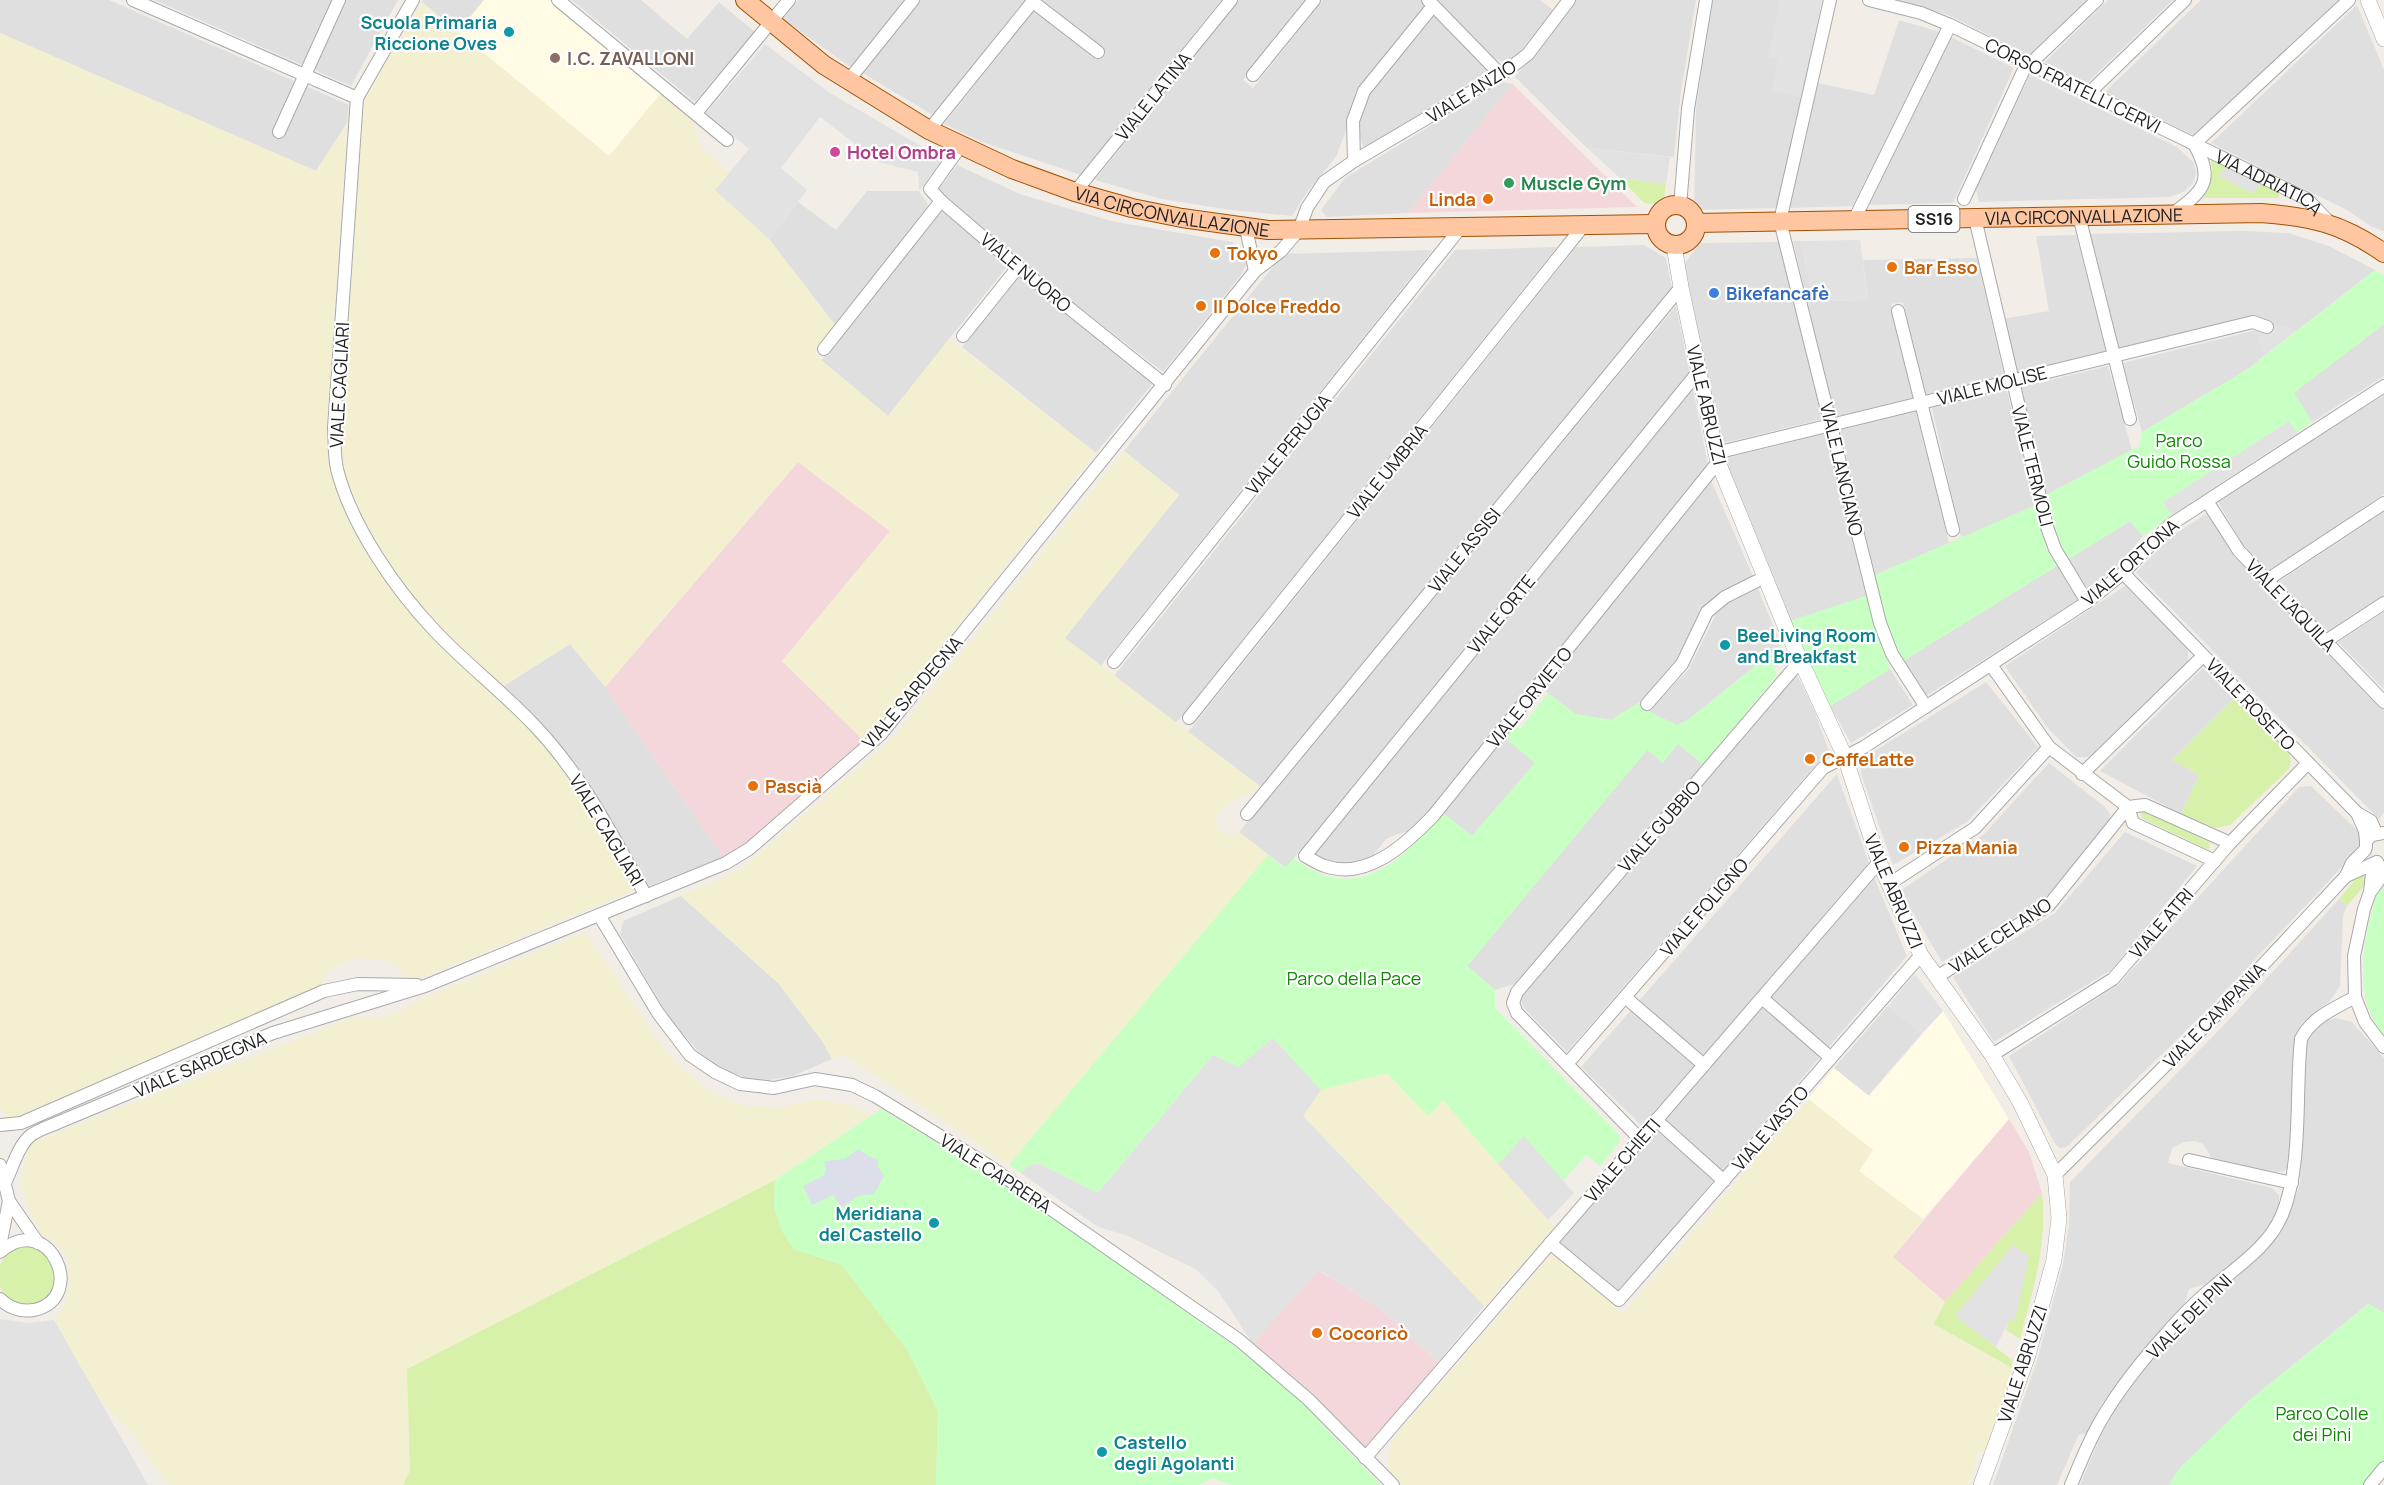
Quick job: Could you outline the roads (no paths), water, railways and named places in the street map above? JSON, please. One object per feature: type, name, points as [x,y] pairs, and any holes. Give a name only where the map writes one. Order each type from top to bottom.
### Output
[{"type":"main road","name":"VIA CIRCONVALLAZIONE","points":[[745,0],[848,81],[960,147],[1075,192],[1132,208],[1246,228],[1299,230],[1656,224]]},
{"type":"main road","points":[[1673,206],[1680,206],[1691,212],[1696,223],[1693,236],[1677,245],[1665,242],[1657,231],[1656,224],[1661,212],[1673,206]]},
{"type":"main road","name":"VIA CIRCONVALLAZIONE","points":[[1696,223],[2261,213],[2295,215],[2329,222]]},
{"type":"main road","name":"VIA ADRIATICA","points":[[2329,222],[2380,246]]},
{"type":"street","points":[[133,0],[357,98]]},
{"type":"street","points":[[279,132],[339,0]]},
{"type":"street","name":"VIALE CAGLIARI","points":[[414,0],[357,98],[334,428],[337,467],[353,514],[369,546],[435,632],[535,725],[566,763],[596,805],[646,896]]},
{"type":"street","points":[[558,0],[727,140]]},
{"type":"street","points":[[696,113],[789,0]]},
{"type":"street","points":[[848,81],[913,0]]},
{"type":"street","name":"VIALE LATINA","points":[[1075,192],[1231,0]]},
{"type":"street","points":[[1253,75],[1314,0]]},
{"type":"street","name":"VIALE ANZIO","points":[[1299,230],[1307,208],[1324,182],[1354,161],[1501,75],[1528,54],[1569,0]]},
{"type":"street","points":[[1680,206],[1688,109],[1706,0]]},
{"type":"street","points":[[1780,221],[1830,0]]},
{"type":"street","name":"CORSO FRATELLI CERVI","points":[[1869,0],[1921,13],[1950,25],[2194,144]]},
{"type":"street","points":[[1964,199],[2029,63],[2097,0]]},
{"type":"street","points":[[2089,93],[2185,0]]},
{"type":"street","points":[[2171,214],[2201,190],[2205,174],[2202,158],[2194,144],[2349,0]]},
{"type":"street","points":[[2368,0],[2384,39]]},
{"type":"street","points":[[929,130],[1034,1],[1098,52]]},
{"type":"street","points":[[1354,161],[1353,121],[1364,91],[1431,3],[1501,75]]},
{"type":"street","points":[[1854,220],[1950,25]]},
{"type":"street","name":"VIA ADRIATICA","points":[[2194,144],[2307,199],[2329,222]]},
{"type":"street","points":[[824,349],[940,201],[930,189],[960,147]]},
{"type":"street","name":"VIALE NUORO","points":[[940,201],[1165,385]]},
{"type":"street","points":[[2079,216],[2130,419]]},
{"type":"street","name":"VIALE TERMOLI","points":[[1975,218],[2047,527],[2055,549],[2087,602]]},
{"type":"street","name":"VIALE LANCIANO","points":[[1780,221],[1880,623],[1892,654],[1926,707]]},
{"type":"street","name":"VIALE UMBRIA","points":[[1189,718],[1585,224]]},
{"type":"street","name":"VIALE PERUGIA","points":[[1114,662],[1462,226]]},
{"type":"street","points":[[1246,228],[1255,271]]},
{"type":"street","name":"VIALE SARDEGNA","points":[[4,1183],[15,1164],[21,1147],[31,1136],[57,1123],[273,1033],[424,986],[726,863],[749,849],[880,734],[1165,385],[1255,271],[1281,251],[1299,230]]},
{"type":"street","name":"VIALE ABRUZZI","points":[[1677,245],[1675,252],[1681,287],[1717,457],[1765,577],[1845,757],[1879,862],[1921,955],[1992,1055],[2020,1102],[2055,1175],[2059,1218],[2054,1260],[2028,1355],[1981,1485]]},
{"type":"street","points":[[963,336],[1018,267]]},
{"type":"street","name":"VIALE ASSISI","points":[[1247,814],[1681,287]]},
{"type":"street","points":[[1898,310],[1953,530]]},
{"type":"street","name":"VIALE MOLISE","points":[[1717,457],[1831,424],[2253,322],[2267,327]]},
{"type":"street","name":"VIALE ORTE","points":[[1305,856],[1698,372]]},
{"type":"street","name":"VIALE ORTONA","points":[[1845,757],[1864,747],[2087,602],[2123,573],[2170,525],[2384,386]]},
{"type":"street","name":"VIALE ORVIETO","points":[[1305,856],[1327,867],[1350,869],[1373,863],[1410,840],[1433,816],[1717,457]]},
{"type":"street","name":"VIALE L'AQUILA","points":[[2207,501],[2239,551],[2384,702]]},
{"type":"street","points":[[2267,580],[2384,502]]},
{"type":"street","name":"VIALE ROSETO","points":[[2123,573],[2357,813],[2366,846]]},
{"type":"street","points":[[1647,704],[1682,664],[1707,612],[1725,597],[1765,577]]},
{"type":"street","points":[[2326,641],[2384,603]]},
{"type":"street","points":[[2082,774],[2203,656]]},
{"type":"street","name":"VIALE GUBBIO","points":[[1567,1064],[1517,1012],[1513,1003],[1517,992],[1801,660]]},
{"type":"street","points":[[1991,664],[2049,747],[2128,807],[2133,823],[2215,861]]},
{"type":"street","points":[[1889,884],[1975,828],[2049,747]]},
{"type":"street","name":"VIALE FOLIGNO","points":[[1567,1064],[1823,768],[1845,757]]},
{"type":"street","name":"VIALE ATRI","points":[[1992,1055],[2113,979],[2230,843],[2308,763]]},
{"type":"street","points":[[2128,807],[2145,805],[2230,843]]},
{"type":"street","name":"VIALE CELANO","points":[[1937,977],[2049,905],[2128,807]]},
{"type":"street","points":[[2357,813],[2381,830]]},
{"type":"street","name":"VIALE CAMPANIA","points":[[2055,1175],[2215,1016],[2346,876],[2352,863],[2381,830]]},
{"type":"street","points":[[2366,846],[2369,858],[2382,863]]},
{"type":"street","name":"VIALE CHIETI","points":[[1365,1458],[1879,862]]},
{"type":"street","points":[[2346,876],[2382,863]]},
{"type":"street","points":[[2382,863],[2372,874],[2370,892],[2354,956],[2355,998],[2365,1022],[2384,1047]]},
{"type":"street","name":"VIALE CAPRERA","points":[[599,915],[658,1013],[690,1055],[715,1072],[740,1084],[774,1088],[815,1079],[852,1085],[875,1096],[989,1166],[1239,1340],[1308,1399],[1393,1485]]},
{"type":"street","name":"VIALE VASTO","points":[[1550,1243],[1619,1300],[1921,955]]},
{"type":"street","name":"VIALE SARDEGNA","points":[[0,1125],[21,1123],[324,991],[358,984],[424,986]]},
{"type":"street","points":[[1625,998],[1704,1065]]},
{"type":"street","points":[[1762,998],[1831,1058]]},
{"type":"street","name":"VIALE DEI PINI","points":[[2071,1485],[2093,1435],[2109,1406],[2164,1335],[2208,1291],[2258,1250],[2272,1234],[2281,1216],[2292,1183],[2301,1039],[2307,1028],[2320,1016],[2355,998]]},
{"type":"street","points":[[1567,1064],[1640,1139]]},
{"type":"street","points":[[1656,1120],[1724,1180]]},
{"type":"street","points":[[2189,1160],[2292,1183]]},
{"type":"street","points":[[0,1165],[9,1201],[38,1243],[53,1254],[61,1271],[58,1289],[47,1304],[24,1311],[12,1308],[1,1301]]},
{"type":"street","points":[[0,1246],[9,1201]]},
{"type":"street","points":[[0,1252],[16,1242],[38,1243]]},
{"type":"street","points":[[2370,1485],[2384,1468]]},
{"type":"place","name":"Scuola Primaria Riccione Oves","points":[[509,32]]},
{"type":"place","name":"I.C. ZAVALLONI","points":[[555,58]]},
{"type":"place","name":"Hotel Ombra","points":[[835,152]]},
{"type":"place","name":"Muscle Gym","points":[[1509,183]]},
{"type":"place","name":"Linda","points":[[1488,199]]},
{"type":"place","name":"Tokyo","points":[[1215,253]]},
{"type":"place","name":"Bar Esso","points":[[1892,267]]},
{"type":"place","name":"Bikefancafè","points":[[1714,293]]},
{"type":"place","name":"Il Dolce Freddo","points":[[1201,306]]},
{"type":"place","name":"BeeLiving Room and Breakfast","points":[[1725,645]]},
{"type":"place","name":"CaffeLatte","points":[[1810,759]]},
{"type":"place","name":"Pascià","points":[[753,786]]},
{"type":"place","name":"Pizza Mania","points":[[1904,847]]},
{"type":"place","name":"Meridiana del Castello","points":[[934,1223]]},
{"type":"place","name":"Cocoricò","points":[[1317,1333]]},
{"type":"place","name":"Castello degli Agolanti","points":[[1102,1452]]},
{"type":"park label","name":"Parco Guido Rossa","points":[[2179,450]]},
{"type":"park label","name":"Parco della Pace","points":[[1354,978]]},
{"type":"park label","name":"Parco Colle dei Pini","points":[[2322,1423]]}]
